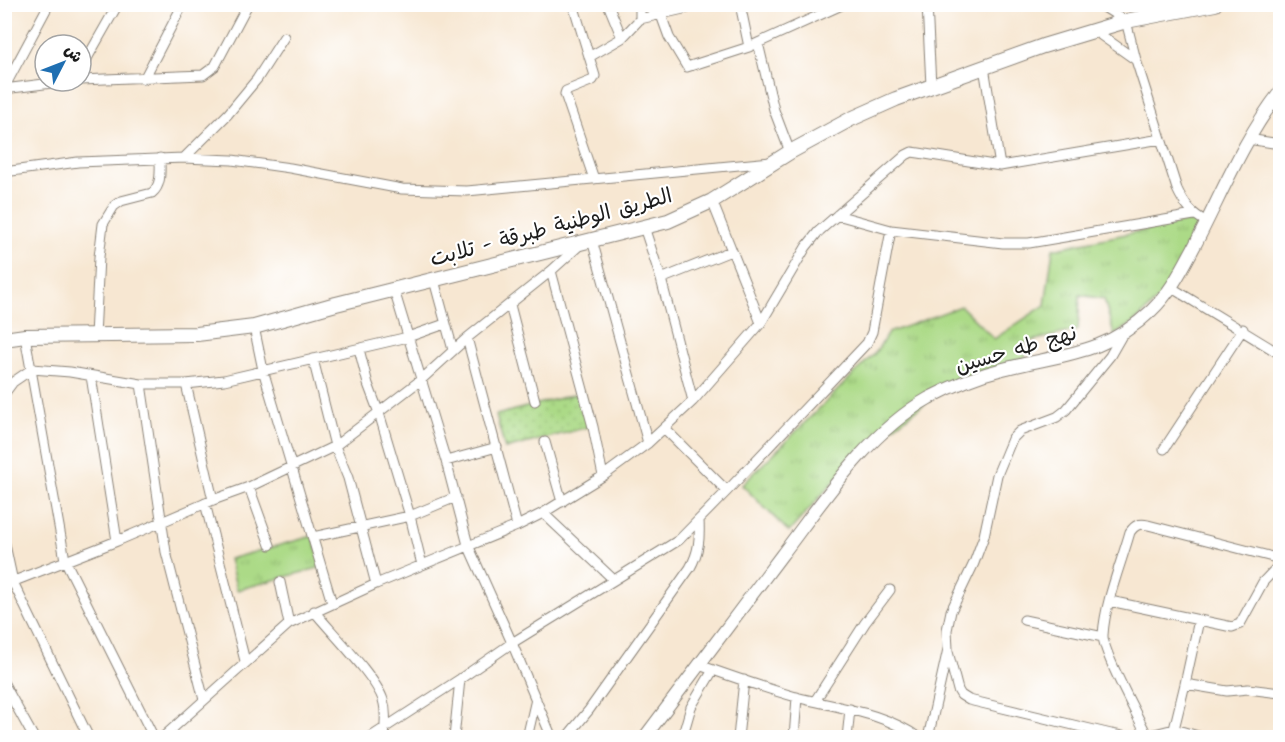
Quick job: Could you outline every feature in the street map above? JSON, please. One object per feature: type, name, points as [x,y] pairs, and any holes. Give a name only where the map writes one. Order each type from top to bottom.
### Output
[{"type":"main road","name":"الطريق الوطنية طبرقة - تلابت","points":[[4,339],[25,336],[197,334],[254,327],[668,221],[712,201],[790,152],[851,119],[896,99],[984,67],[1126,21],[1215,4]]},
{"type":"main road","name":"نهج طه حسين","points":[[644,738],[852,464],[905,414],[928,399],[966,381],[1003,369],[1089,349],[1122,335],[1153,310],[1172,288],[1248,140],[1264,112],[1281,92]]},
{"type":"street","points":[[4,88],[49,4]]},
{"type":"street","points":[[93,48],[118,4]]},
{"type":"street","points":[[144,79],[183,4]]},
{"type":"street","points":[[93,80],[203,75],[215,66],[248,4]]},
{"type":"street","points":[[573,4],[595,79],[566,91],[565,94],[594,179]]},
{"type":"street","points":[[608,4],[622,38]]},
{"type":"street","points":[[640,4],[640,19]]},
{"type":"street","points":[[589,57],[622,38],[640,19],[661,15],[682,7],[705,4]]},
{"type":"street","points":[[740,4],[748,47]]},
{"type":"street","points":[[661,15],[669,37],[687,67],[758,43],[844,4]]},
{"type":"street","points":[[927,4],[932,86]]},
{"type":"street","points":[[1105,6],[1126,21],[1177,189],[1185,205],[1194,215],[1207,222]]},
{"type":"street","points":[[1095,31],[1136,60]]},
{"type":"street","points":[[184,158],[228,114],[258,79],[284,37]]},
{"type":"street","points":[[758,43],[774,110],[790,152]]},
{"type":"street","points":[[4,59],[9,77]]},
{"type":"street","points":[[984,67],[1000,166]]},
{"type":"street","points":[[4,88],[33,85]]},
{"type":"street","points":[[162,738],[245,661],[289,624],[332,603],[543,513],[603,476],[665,429],[693,401],[761,323],[818,232],[906,155],[912,152],[1000,166],[1161,140]]},
{"type":"street","points":[[1248,140],[1281,144]]},
{"type":"street","points":[[95,336],[99,257],[104,224],[110,212],[121,201],[156,190],[159,182],[160,158]]},
{"type":"street","points":[[4,172],[78,162],[184,158],[232,160],[291,168],[402,189],[467,191],[776,161]]},
{"type":"street","points":[[712,201],[761,323]]},
{"type":"street","points":[[837,215],[891,230],[1004,243],[1029,243],[1194,215]]},
{"type":"street","points":[[644,227],[661,279],[693,401]]},
{"type":"street","points":[[369,738],[384,733],[512,643],[679,540],[867,343],[872,332],[891,230]]},
{"type":"street","points":[[9,583],[249,487],[335,446],[422,379],[467,338],[587,242],[648,442]]},
{"type":"street","points":[[661,279],[731,251]]},
{"type":"street","points":[[551,271],[593,427],[603,476]]},
{"type":"street","points":[[434,280],[453,350]]},
{"type":"street","points":[[1172,288],[1281,354]]},
{"type":"street","points":[[394,290],[446,461],[468,545],[552,738]]},
{"type":"street","points":[[510,305],[535,401]]},
{"type":"street","points":[[4,394],[13,382],[32,369],[141,384],[186,384],[224,380],[408,337],[445,324]]},
{"type":"street","points":[[254,327],[263,370],[332,603]]},
{"type":"street","points":[[1164,449],[1243,329]]},
{"type":"street","points":[[1122,335],[1110,356],[1066,410],[1051,420],[1020,431],[1012,439],[997,476],[984,536],[951,611],[947,630],[948,649],[958,690],[969,700],[1011,712],[1132,738]]},
{"type":"street","points":[[25,336],[65,560],[154,738]]},
{"type":"street","points":[[467,338],[517,526]]},
{"type":"street","points":[[359,349],[410,516],[422,565]]},
{"type":"street","points":[[313,359],[335,446],[348,478],[376,584]]},
{"type":"street","points":[[91,376],[117,541]]},
{"type":"street","points":[[141,384],[166,552],[204,700]]},
{"type":"street","points":[[186,384],[209,502],[245,661]]},
{"type":"street","points":[[665,429],[727,491]]},
{"type":"street","points":[[545,442],[562,502]]},
{"type":"street","points":[[446,461],[497,447]]},
{"type":"street","points":[[249,487],[270,546]]},
{"type":"street","points":[[313,537],[410,516],[456,497]]},
{"type":"street","points":[[543,513],[614,580]]},
{"type":"street","points":[[566,738],[589,710],[690,568],[698,554],[699,520]]},
{"type":"street","points":[[1148,737],[1120,680],[1103,637],[1110,601],[1130,532],[1140,524],[1281,558]]},
{"type":"street","points":[[4,540],[9,583],[89,738]]},
{"type":"street","points":[[1110,601],[1233,627],[1240,624],[1263,582],[1281,564]]},
{"type":"street","points":[[280,582],[289,624]]},
{"type":"street","points":[[815,700],[865,623],[890,590]]},
{"type":"street","points":[[314,611],[370,677],[383,699],[386,712],[384,733]]},
{"type":"street","points":[[1024,620],[1103,637]]},
{"type":"street","points":[[1174,729],[1199,620]]},
{"type":"street","points":[[928,738],[948,649]]},
{"type":"street","points":[[699,665],[797,697],[850,709],[905,728],[919,738]]},
{"type":"street","points":[[682,738],[691,707],[713,670]]},
{"type":"street","points":[[454,738],[460,679]]},
{"type":"street","points":[[738,738],[744,680]]},
{"type":"street","points":[[4,684],[34,738]]},
{"type":"street","points":[[1185,684],[1227,691],[1248,689],[1281,693]]},
{"type":"street","points":[[794,738],[797,697]]},
{"type":"street","points":[[527,738],[536,698]]},
{"type":"street","points":[[847,738],[850,709]]},
{"type":"street","points":[[23,738],[26,723]]},
{"type":"street","points":[[1139,738],[1174,729],[1205,738]]},
{"type":"green space","points":[[1194,220],[1203,228],[1185,259],[1166,289],[1130,325],[1114,335],[1104,299],[1080,295],[1078,330],[1023,343],[1026,357],[955,381],[858,454],[789,532],[742,485],[876,352],[888,333],[961,306],[994,339],[1045,305],[1053,249]]},
{"type":"green space","points":[[583,392],[592,426],[505,449],[496,415]]},
{"type":"green space","points":[[313,536],[322,567],[237,590],[229,559]]}]
